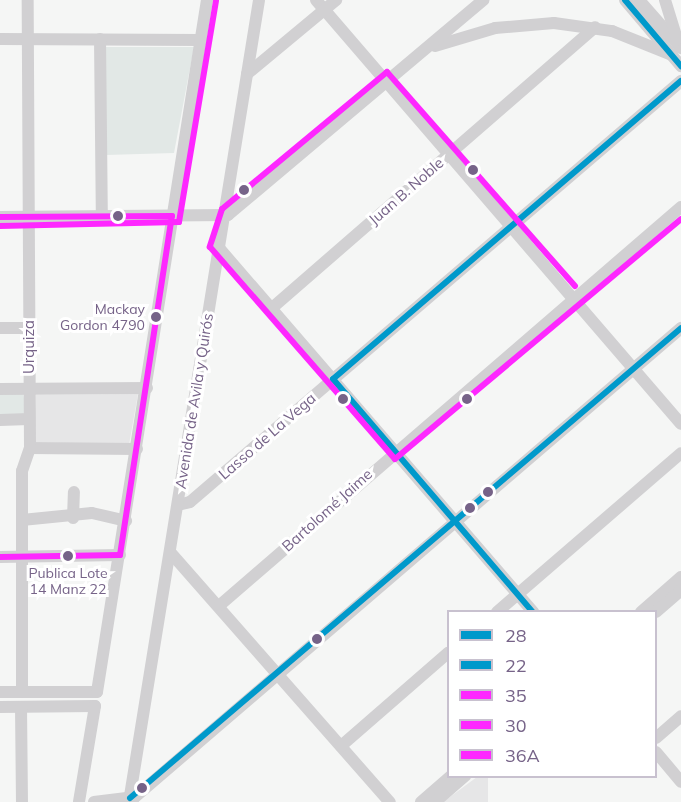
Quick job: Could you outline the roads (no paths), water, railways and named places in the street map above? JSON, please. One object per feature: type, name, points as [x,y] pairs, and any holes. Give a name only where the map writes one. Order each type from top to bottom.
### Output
[{"type":"street","name":"Urquiza","points":[[22,692],[22,471],[30,448],[28,0]]},
{"type":"street","points":[[0,692],[97,693],[207,0]]},
{"type":"street","name":"Avenida de Avila y Quirós","points":[[130,800],[219,248],[228,215],[259,0]]},
{"type":"street","points":[[247,74],[321,5],[336,0]]},
{"type":"street","points":[[0,217],[228,215],[483,0]]},
{"type":"street","points":[[625,0],[678,50]]},
{"type":"street","points":[[639,0],[678,50]]},
{"type":"street","points":[[665,0],[681,66]]},
{"type":"street","points":[[321,5],[681,424]]},
{"type":"street","points":[[425,49],[495,28],[595,27],[678,50]]},
{"type":"street","name":"Juan B. Noble","points":[[272,308],[595,27]]},
{"type":"street","points":[[0,39],[201,40]]},
{"type":"street","points":[[100,39],[102,216]]},
{"type":"street","name":"Lasso de La Vega","points":[[178,505],[190,502],[681,81]]},
{"type":"street","name":"Bartolomé Jaime","points":[[220,605],[395,450],[681,207]]},
{"type":"street","points":[[219,248],[531,610]]},
{"type":"street","points":[[0,328],[29,328]]},
{"type":"street","points":[[94,802],[130,800],[280,675],[681,328]]},
{"type":"street","points":[[0,389],[147,388]]},
{"type":"street","points":[[0,420],[30,419]]},
{"type":"street","points":[[30,448],[137,449]]},
{"type":"street","points":[[499,610],[681,453]]},
{"type":"street","points":[[73,518],[74,492]]},
{"type":"street","points":[[22,520],[73,518],[99,514],[126,521]]},
{"type":"street","points":[[170,552],[220,605],[390,802]]},
{"type":"street","points":[[0,556],[120,555]]},
{"type":"street","points":[[643,610],[681,577]]},
{"type":"street","points":[[657,611],[681,590]]},
{"type":"street","points":[[341,746],[447,654]]},
{"type":"street","points":[[0,707],[94,706],[80,802]]},
{"type":"street","points":[[21,707],[22,802]]},
{"type":"street","points":[[657,737],[681,716]]},
{"type":"street","points":[[657,753],[681,782]]},
{"type":"street","points":[[422,802],[450,778]]},
{"type":"street","points":[[435,802],[464,778]]},
{"type":"place","name":"Mackay Gordon 4790","points":[[156,317]]},
{"type":"place","name":"Publica Lote 14 Manz 22","points":[[68,556]]}]
